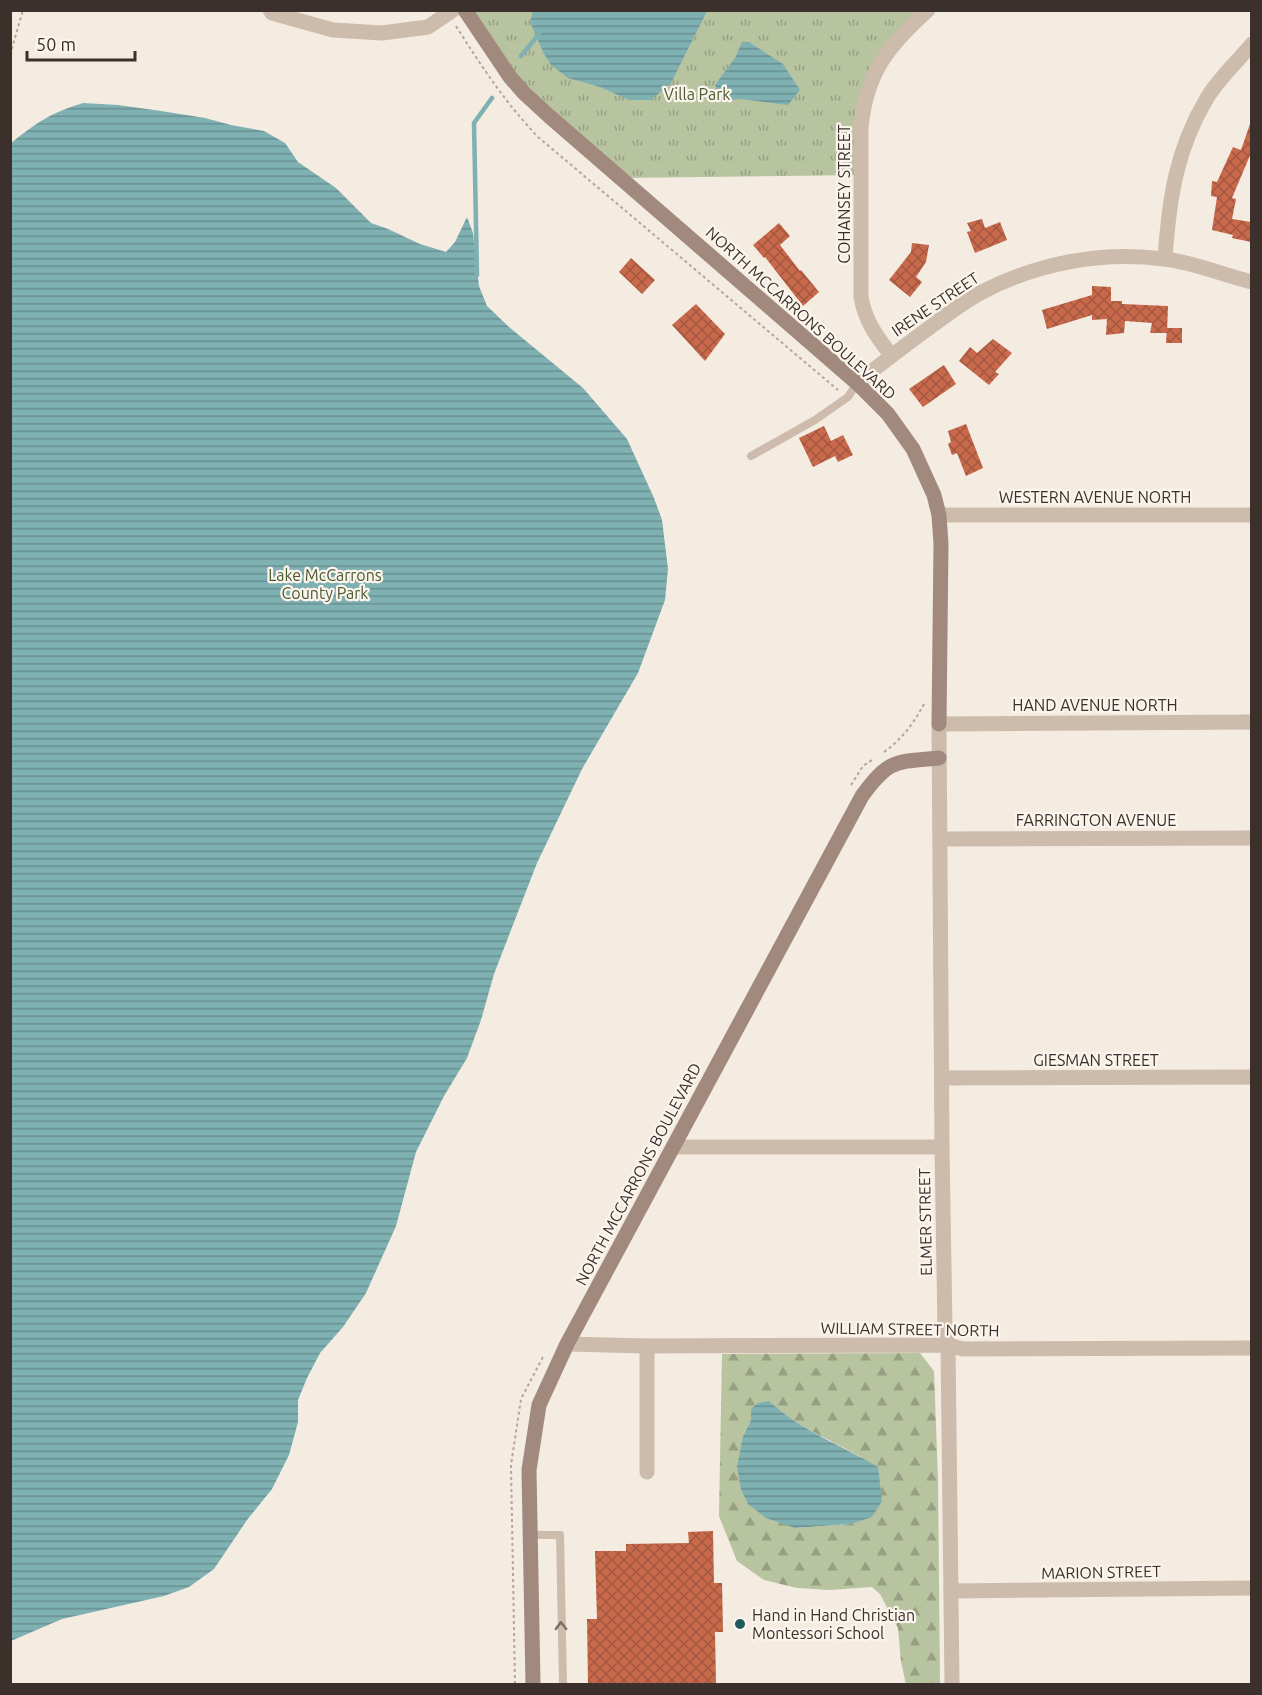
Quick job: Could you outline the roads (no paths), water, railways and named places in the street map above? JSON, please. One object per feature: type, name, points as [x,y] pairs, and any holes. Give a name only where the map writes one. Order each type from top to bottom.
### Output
[{"type":"street","points":[[270,10],[272,13],[333,30],[382,33],[428,27],[451,12]]},
{"type":"street","name":"NORTH MCCARRONS BOULEVARD","points":[[465,10],[510,77],[524,93],[857,383],[888,414],[914,448],[934,495],[939,515],[939,724]]},
{"type":"street","name":"COHANSEY STREET","points":[[891,356],[869,324],[861,297],[863,110],[876,70],[887,52],[898,38],[928,10]]},
{"type":"street","points":[[1165,259],[1174,177],[1184,147],[1208,97],[1251,44]]},
{"type":"street","name":"IRENE STREET","points":[[857,383],[955,309],[982,292],[1014,277],[1044,267],[1109,257],[1165,259],[1251,282]]},
{"type":"street","name":"WESTERN AVENUE NORTH","points":[[939,515],[1251,515]]},
{"type":"street","name":"HAND AVENUE NORTH","points":[[939,724],[1251,722]]},
{"type":"street","name":"ELMER STREET","points":[[939,724],[942,1147],[945,1329],[948,1345],[952,1684]]},
{"type":"street","name":"NORTH MCCARRONS BOULEVARD","points":[[533,1684],[529,1470],[539,1405],[567,1344],[862,796],[885,768],[900,761],[939,758]]},
{"type":"street","name":"FARRINGTON AVENUE","points":[[940,839],[1251,838]]},
{"type":"street","name":"GIESMAN STREET","points":[[942,1078],[1251,1077]]},
{"type":"street","points":[[674,1147],[942,1147]]},
{"type":"street","name":"WILLIAM STREET NORTH","points":[[567,1344],[948,1345],[963,1349],[1251,1348]]},
{"type":"street","points":[[647,1346],[647,1472]]},
{"type":"street","name":"MARION STREET","points":[[951,1591],[1251,1588]]},
{"type":"lane","points":[[751,456],[815,420],[848,397],[857,383]]},
{"type":"lane","points":[[530,1535],[560,1535],[563,1684]]},
{"type":"water","points":[[533,10],[707,11],[671,83],[651,100],[629,100],[600,87],[568,78],[551,65],[530,22]]},
{"type":"water","points":[[742,42],[749,42],[783,64],[800,90],[788,105],[740,99],[722,101],[715,85],[735,58]]},
{"type":"water","name":"Lake McCarrons County Park","points":[[83,103],[161,111],[264,131],[285,143],[298,162],[336,188],[371,223],[420,244],[446,252],[455,242],[467,217],[473,233],[479,286],[487,306],[583,388],[627,439],[662,520],[668,569],[665,600],[638,673],[582,769],[537,863],[494,974],[467,1058],[444,1096],[416,1152],[396,1226],[366,1293],[343,1327],[320,1353],[307,1378],[298,1400],[298,1422],[289,1455],[272,1489],[247,1520],[214,1569],[189,1587],[164,1596],[62,1619],[11,1641],[10,144],[44,119]]},
{"type":"water","points":[[769,1401],[807,1429],[878,1467],[882,1501],[872,1517],[851,1524],[795,1528],[766,1518],[748,1504],[741,1489],[737,1467],[743,1436],[751,1420],[751,1409],[758,1403]]},
{"type":"waterway","points":[[521,56],[539,34]]},
{"type":"waterway","points":[[477,275],[474,123],[492,98]]},
{"type":"place","name":"Hand in Hand Christian Montessori School","points":[[740,1624]]},
{"type":"park label","name":"Villa Park","points":[[697,94]]}]
